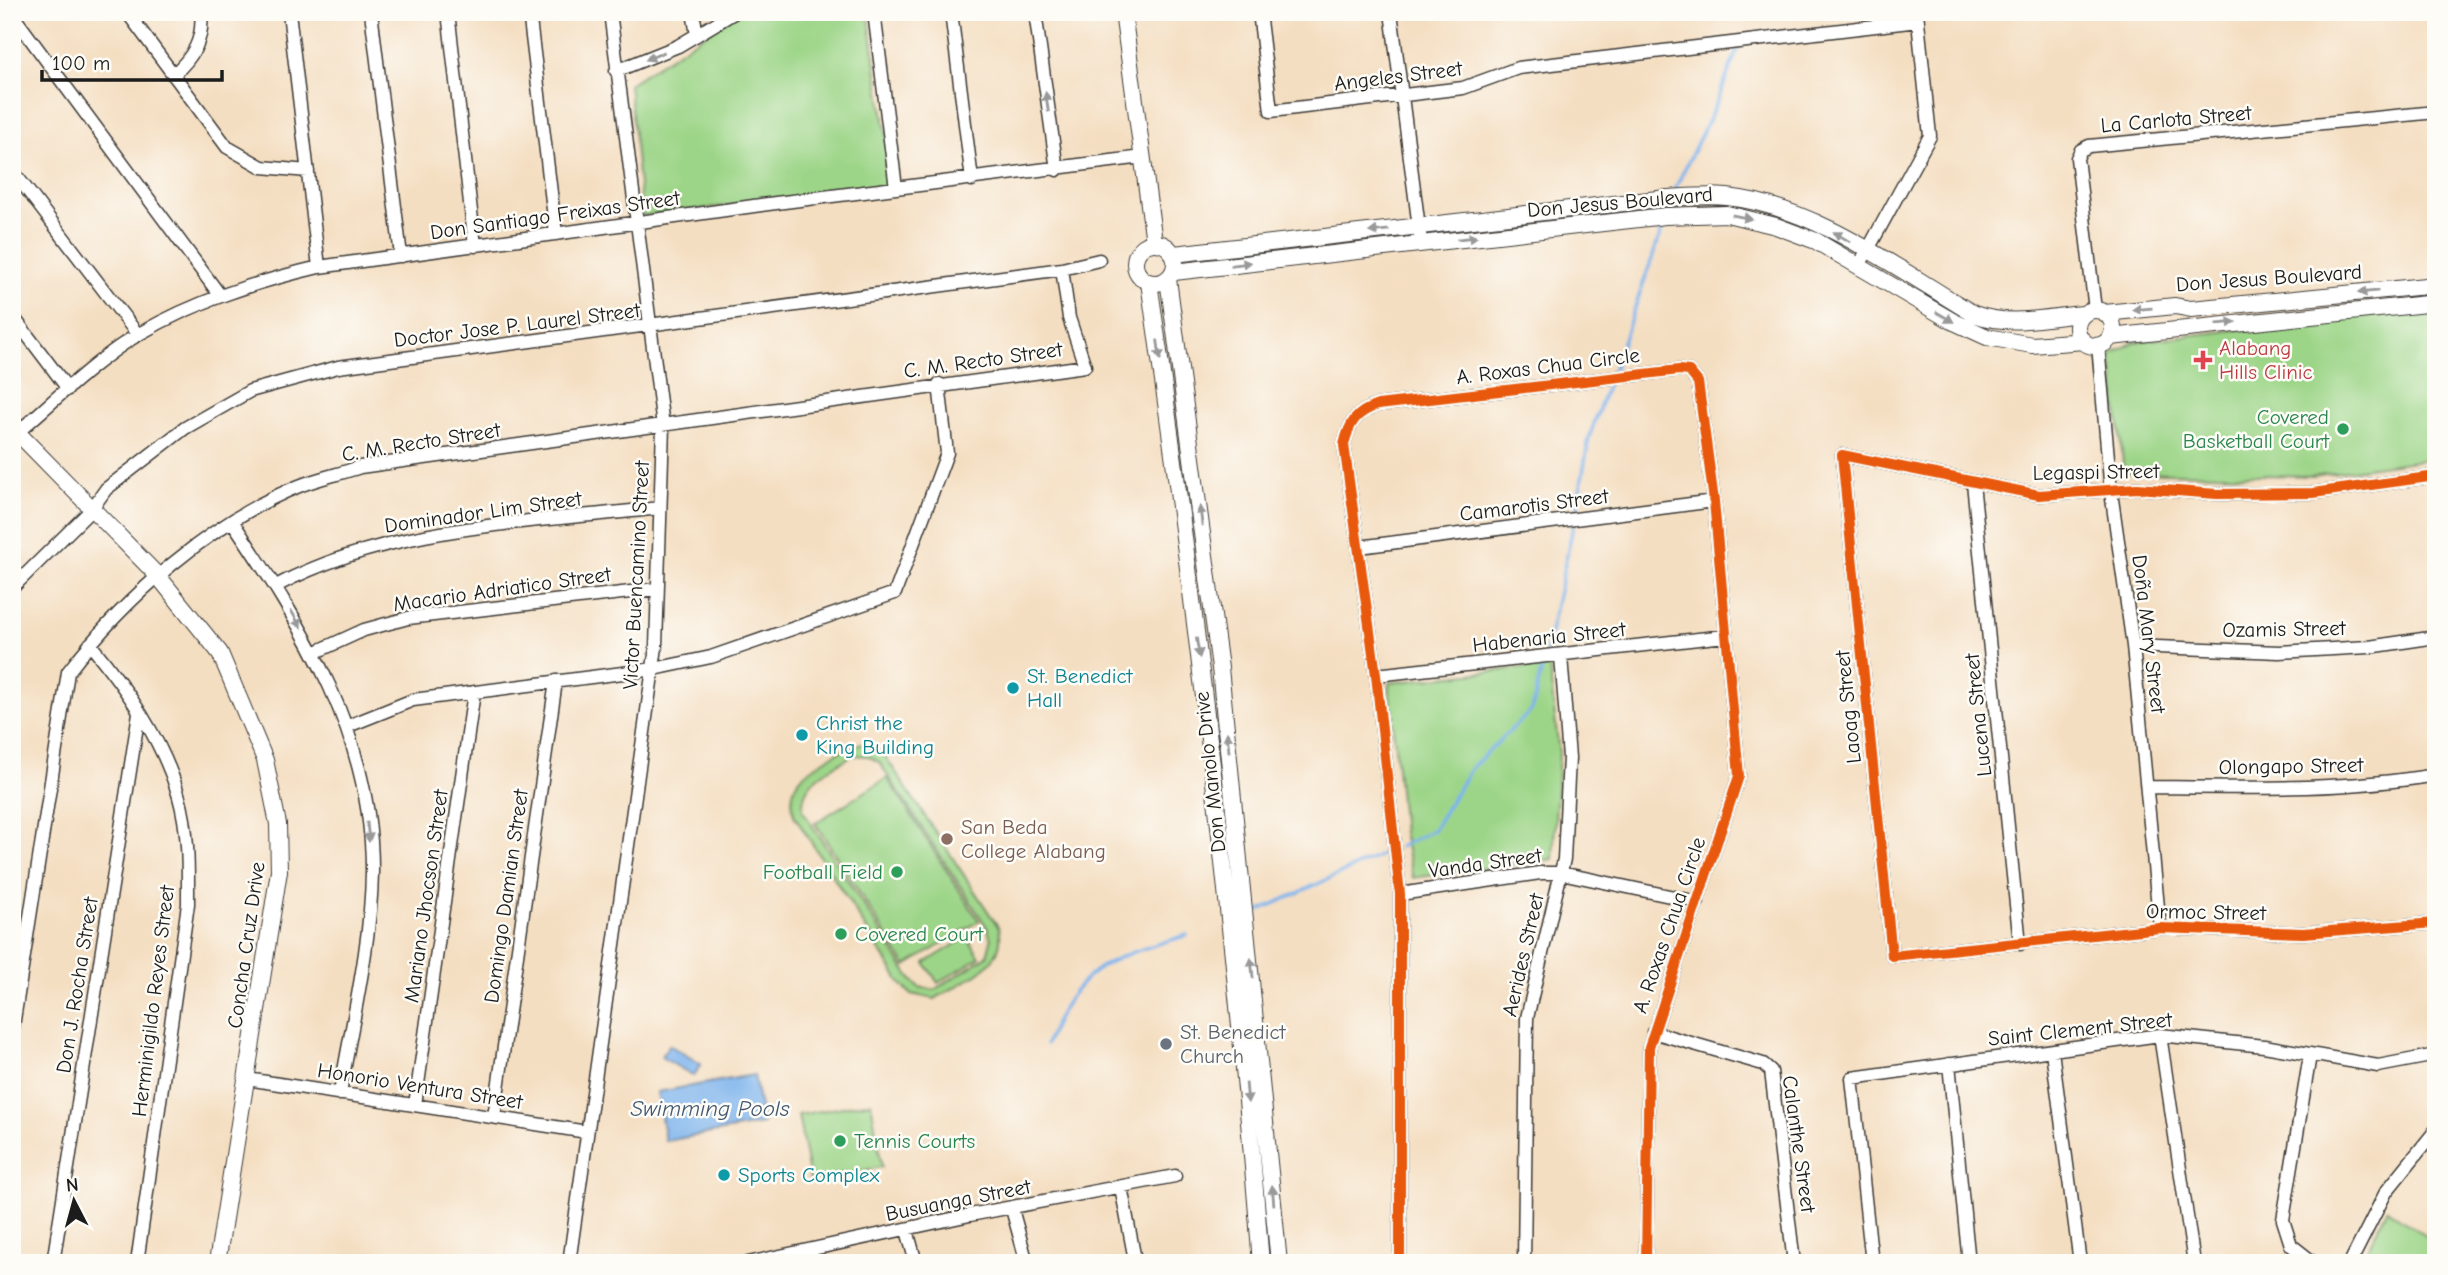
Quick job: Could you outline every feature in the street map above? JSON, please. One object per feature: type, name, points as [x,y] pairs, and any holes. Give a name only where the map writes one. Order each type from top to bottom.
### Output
[{"type":"street","points":[[127,12],[227,147],[262,167],[308,171]]},
{"type":"street","points":[[173,75],[188,62],[199,43],[201,12]]},
{"type":"street","points":[[289,12],[319,267]]},
{"type":"street","points":[[371,12],[401,256]]},
{"type":"street","points":[[449,12],[475,246]]},
{"type":"street","points":[[528,12],[556,234]]},
{"type":"street","name":"Victor Buencamino Street","points":[[569,1263],[654,669],[663,426],[610,12]]},
{"type":"street","points":[[692,12],[696,35]]},
{"type":"street","points":[[616,71],[696,35],[735,12]]},
{"type":"street","points":[[874,12],[896,188]]},
{"type":"street","points":[[951,12],[972,180]]},
{"type":"street","points":[[1035,12],[1057,170]]},
{"type":"street","points":[[1123,12],[1154,242]]},
{"type":"street","name":"Angeles Street","points":[[1259,12],[1270,111],[1475,86],[1498,74],[1518,68],[1917,16]]},
{"type":"street","points":[[1391,12],[1420,235]]},
{"type":"street","points":[[12,14],[219,294]]},
{"type":"street","points":[[1863,259],[1930,136],[1917,16]]},
{"type":"street","name":"La Carlota Street","points":[[2094,312],[2077,158],[2081,150],[2089,146],[2436,113]]},
{"type":"street","name":"Don Santiago Freixas Street","points":[[15,430],[138,335],[219,294],[319,267],[1143,157]]},
{"type":"street","points":[[12,170],[138,335]]},
{"type":"street","name":"Don Jesus Boulevard","points":[[1174,254],[1665,216],[1727,214],[1776,226],[1863,259],[1974,314],[2009,323],[2094,312],[2175,306],[2191,309],[2436,285]]},
{"type":"street","name":"Don Jesus Boulevard","points":[[1171,276],[1420,235]]},
{"type":"street","points":[[1154,242],[1170,248],[1174,254],[1171,276],[1149,282],[1140,276],[1135,266],[1136,254],[1144,246],[1154,242]]},
{"type":"street","name":"Don Jesus Boulevard","points":[[1863,259],[1971,332],[2032,345],[2097,341],[2193,327],[2436,303]]},
{"type":"street","name":"Doctor Jose P. Laurel Street","points":[[12,588],[91,510],[106,489],[185,428],[250,391],[338,367],[650,327],[1062,269],[1099,260]]},
{"type":"street","name":"C. M. Recto Street","points":[[12,1033],[68,672],[90,644],[158,576],[232,521],[299,486],[360,467],[663,426],[939,384],[1085,366],[1069,318],[1062,269]]},
{"type":"street","name":"Don Manolo Drive","points":[[1171,276],[1232,782],[1279,1263]]},
{"type":"street","name":"Don Manolo Drive","points":[[1149,282],[1181,504],[1215,784],[1251,1132],[1261,1263]]},
{"type":"street","points":[[2191,309],[2193,327]]},
{"type":"street","points":[[2094,312],[2112,321],[2097,341],[2077,328],[2094,312]]},
{"type":"street","points":[[12,315],[68,389]]},
{"type":"street","points":[[2008,341],[2009,323]]},
{"type":"street","name":"Doña Mary Street","points":[[2097,341],[2111,492],[2133,646],[2160,928]]},
{"type":"street","name":"A. Roxas Chua Circle","points":[[1400,1263],[1400,894],[1376,675],[1344,445],[1348,429],[1356,415],[1378,405],[1679,370],[1689,371],[1698,382],[1714,501],[1739,776],[1649,1047],[1646,1263]]},
{"type":"street","points":[[348,726],[413,700],[654,669],[711,657],[895,593],[947,453],[939,384]]},
{"type":"street","name":"Concha Cruz Drive","points":[[15,430],[158,576],[220,653],[265,761],[276,811],[279,871],[217,1263]]},
{"type":"street","name":"Legaspi Street","points":[[1842,455],[2039,495],[2111,492],[2137,488],[2217,494],[2313,493],[2436,476]]},
{"type":"street","name":"Laoag Street","points":[[1842,455],[1892,956]]},
{"type":"street","name":"Lucena Street","points":[[1973,483],[2020,944]]},
{"type":"street","name":"Camarotis Street","points":[[1359,547],[1714,501]]},
{"type":"street","name":"Dominador Lim Street","points":[[276,586],[338,557],[416,537],[660,508]]},
{"type":"street","points":[[232,521],[316,652],[348,726],[365,802],[372,871],[364,953],[340,1094]]},
{"type":"street","name":"Macario Adriatico Street","points":[[316,652],[364,630],[408,618],[656,589]]},
{"type":"street","points":[[1191,599],[1211,597]]},
{"type":"street","name":"Habenaria Street","points":[[1376,675],[1725,636]]},
{"type":"street","name":"Ozamis Street","points":[[2133,646],[2279,652],[2369,647],[2436,637]]},
{"type":"street","name":"Herminigildo Reyes Street","points":[[90,644],[121,682],[167,762],[180,798],[188,848],[188,904],[137,1263]]},
{"type":"street","name":"Aerides Street","points":[[1524,1263],[1527,1018],[1561,873],[1569,758],[1551,656]]},
{"type":"street","name":"Domingo Damian Street","points":[[494,1117],[556,681]]},
{"type":"street","name":"Mariano Jhocson Street","points":[[415,1105],[474,692]]},
{"type":"street","name":"Don J. Rocha Street","points":[[53,1263],[139,713]]},
{"type":"street","name":"Olongapo Street","points":[[2147,787],[2305,788],[2391,783],[2436,775]]},
{"type":"street","points":[[1215,784],[1232,782]]},
{"type":"street","name":"Vanda Street","points":[[1400,894],[1540,873],[1561,873],[1698,902]]},
{"type":"street","name":"Ormoc Street","points":[[1892,956],[2160,928],[2304,933],[2436,923]]},
{"type":"street","name":"Calanthe Street","points":[[1653,1032],[1763,1064],[1771,1071],[1794,1263]]},
{"type":"street","points":[[2160,1035],[2193,1263]]},
{"type":"street","name":"Saint Clement Street","points":[[1872,1263],[1852,1078],[2160,1035],[2210,1038],[2378,1066],[2436,1055]]},
{"type":"street","points":[[2052,1051],[2080,1263]]},
{"type":"street","points":[[2310,1055],[2283,1220],[2291,1245],[2315,1263]]},
{"type":"street","points":[[1949,1064],[1969,1263]]},
{"type":"street","name":"Honorio Ventura Street","points":[[247,1079],[587,1132]]},
{"type":"street","points":[[2350,1263],[2386,1192],[2436,1130]]},
{"type":"street","points":[[1251,1132],[1268,1135]]},
{"type":"street","name":"Busuanga Street","points":[[748,1263],[804,1257],[907,1230],[1175,1176]]},
{"type":"street","points":[[1121,1188],[1135,1260],[1138,1263]]},
{"type":"street","points":[[1012,1209],[1027,1263]]},
{"type":"street","points":[[907,1230],[916,1263]]},
{"type":"green space","points":[[739,12],[868,12],[894,186],[642,216],[629,84]]},
{"type":"green space","points":[[2436,306],[2436,458],[2312,476],[2124,472],[2111,354],[2134,342]]},
{"type":"green space","points":[[1549,665],[1559,753],[1553,859],[1413,878],[1403,832],[1389,683]]},
{"type":"green space","points":[[853,746],[871,746],[885,756],[999,928],[997,953],[990,963],[935,999],[911,994],[902,985],[794,815],[792,798],[801,777],[816,765]],"holes":[[[853,755],[868,756],[879,762],[988,929],[991,940],[987,956],[934,990],[919,987],[911,979],[803,811],[806,791],[818,777]]]},
{"type":"green space","name":"Football Field","points":[[887,778],[979,921],[906,966],[815,823]]},
{"type":"green space","points":[[967,937],[980,957],[938,983],[925,963]]},
{"type":"green space","name":"Tennis Courts","points":[[871,1102],[882,1167],[810,1180],[798,1115]]},
{"type":"green space","points":[[2387,1209],[2436,1243],[2436,1263],[2361,1263]]},
{"type":"water","points":[[669,1045],[701,1064],[694,1076],[661,1057]]},
{"type":"water","name":"Swimming Pools","points":[[754,1075],[763,1124],[665,1141],[657,1092]]},
{"type":"waterway","points":[[1750,18],[1753,12]]},
{"type":"waterway","points":[[1675,189],[1716,104],[1738,48]]},
{"type":"waterway","points":[[1611,376],[1664,224]]},
{"type":"waterway","points":[[1576,514],[1589,438],[1608,383]]},
{"type":"waterway","points":[[1546,651],[1574,522]]},
{"type":"waterway","points":[[1399,847],[1433,830],[1471,768],[1532,710],[1544,659]]},
{"type":"waterway","points":[[1254,913],[1392,850]]},
{"type":"waterway","points":[[1046,1044],[1071,996],[1100,968],[1136,951],[1187,935]]},
{"type":"cycle path","points":[[1400,1263],[1400,894],[1376,675],[1344,445],[1346,437],[1355,419],[1364,411],[1378,405],[1679,370],[1689,371],[1698,382],[1714,501],[1739,776],[1649,1047],[1646,1263]]},
{"type":"cycle path","points":[[2436,476],[2313,493],[2217,494],[2137,488],[2039,495],[1842,455],[1892,956],[2160,928],[2303,933],[2436,923]]},
{"type":"place","name":"Alabang Hills Clinic","points":[[2203,360]]},
{"type":"place","name":"Covered Basketball Court","points":[[2343,429]]},
{"type":"place","name":"St. Benedict Hall","points":[[1013,688]]},
{"type":"place","name":"Christ the King Building","points":[[802,735]]},
{"type":"place","name":"San Beda College Alabang","points":[[947,839]]},
{"type":"place","name":"Football Field","points":[[897,872]]},
{"type":"place","name":"Covered Court","points":[[841,934]]},
{"type":"place","name":"St. Benedict Church","points":[[1166,1044]]},
{"type":"place","name":"Tennis Courts","points":[[840,1141]]},
{"type":"place","name":"Sports Complex","points":[[724,1175]]}]
